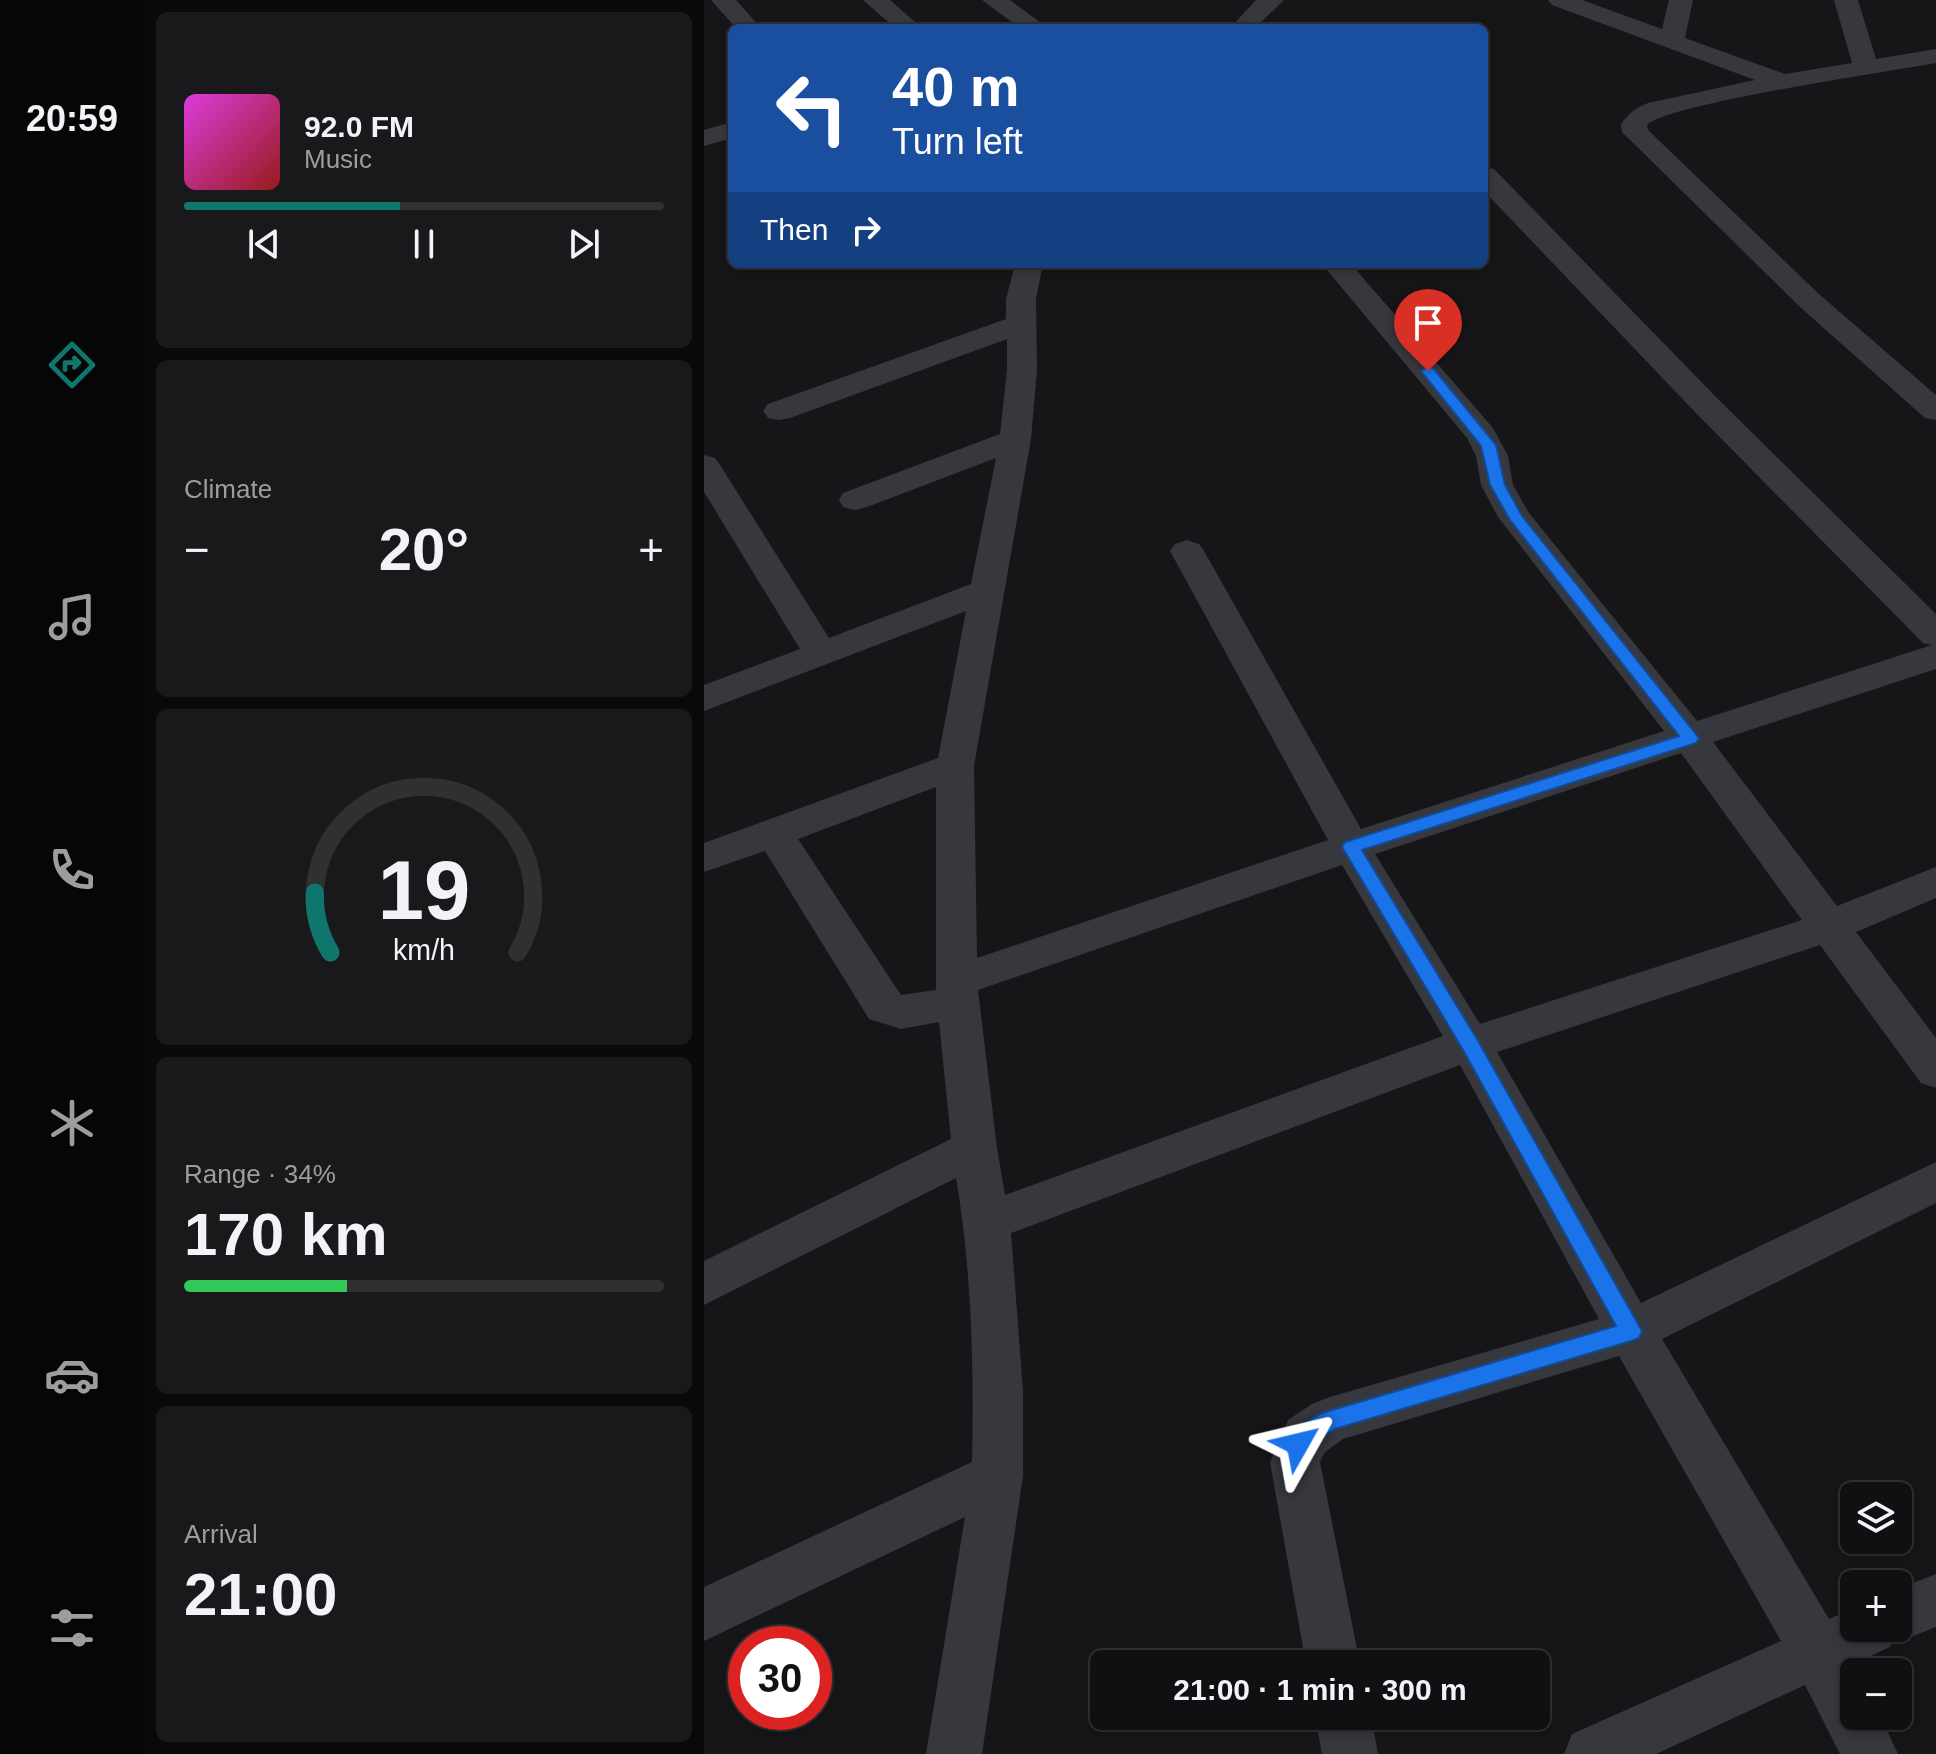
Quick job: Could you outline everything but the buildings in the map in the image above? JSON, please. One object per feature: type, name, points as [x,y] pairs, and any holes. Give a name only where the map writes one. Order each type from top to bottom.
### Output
[{"type":"street","points":[[723,0],[745,24]]},
{"type":"street","points":[[875,0],[905,24]]},
{"type":"street","points":[[994,0],[1030,24]]},
{"type":"street","points":[[1560,0],[1783,82]]},
{"type":"street","points":[[1672,41],[1681,0]]},
{"type":"street","points":[[1846,0],[1866,68]]},
{"type":"street","points":[[1936,56],[1783,82],[1657,108],[1643,114],[1634,124],[1635,132],[1810,301],[1936,411]]},
{"type":"street","points":[[704,138],[728,131]]},
{"type":"street","points":[[1488,179],[1705,404],[1936,635]]},
{"type":"street","points":[[954,1754],[997,1476],[998,1391],[987,1222],[974,1148],[957,992],[955,766],[1015,439],[1022,370],[1021,299],[1028,268]]},
{"type":"street","points":[[1339,268],[1482,435],[1492,456],[1497,485],[1515,517],[1690,738],[1936,1071]]},
{"type":"street","points":[[779,411],[1022,323]]},
{"type":"street","points":[[855,500],[1015,439]]},
{"type":"street","points":[[704,465],[820,653]]},
{"type":"street","points":[[1187,551],[1351,847],[1470,1044],[1631,1331],[1817,1651],[1870,1754]]},
{"type":"street","points":[[704,699],[985,591]]},
{"type":"street","points":[[773,832],[884,1007],[901,1012],[1351,847],[1936,656]]},
{"type":"street","points":[[704,858],[955,766]]},
{"type":"street","points":[[987,1222],[1470,1044],[1827,927],[1936,882]]},
{"type":"street","points":[[704,1284],[974,1148]]},
{"type":"street","points":[[1330,1650],[1295,1462],[1298,1444],[1307,1433],[1330,1420],[1631,1331],[1936,1181]]},
{"type":"street","points":[[704,1615],[997,1476]]},
{"type":"street","points":[[1912,1610],[1936,1600]]},
{"type":"street","points":[[1592,1754],[1840,1641]]},
{"type":"street","points":[[1346,1730],[1350,1754]]},
{"type":"route","points":[[1298,1444],[1307,1433],[1330,1420],[1631,1331],[1470,1044],[1351,847],[1690,738],[1515,517],[1497,485],[1488,445],[1428,371]]}]
